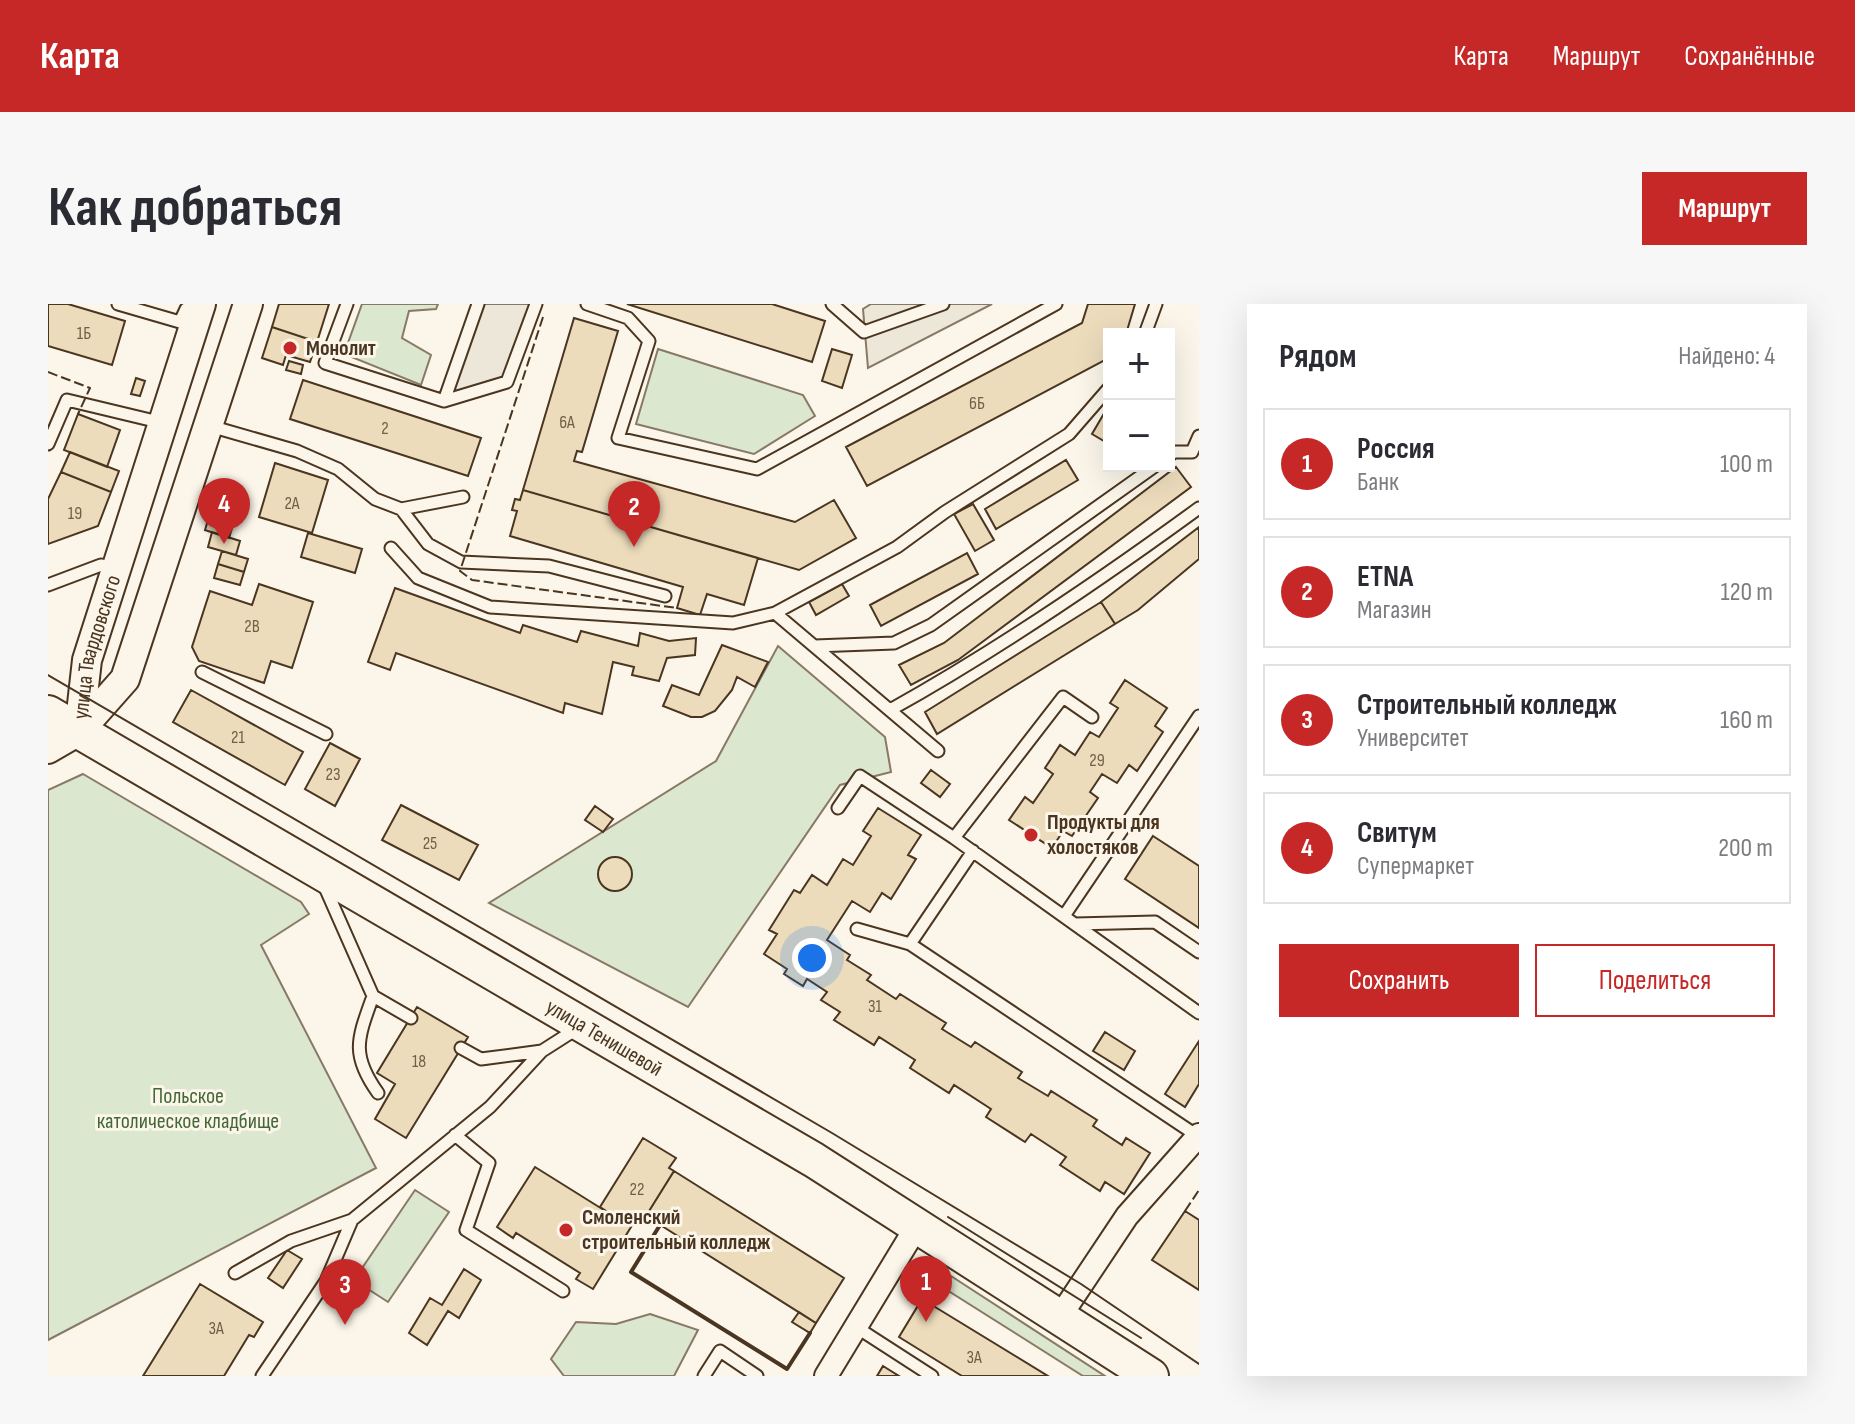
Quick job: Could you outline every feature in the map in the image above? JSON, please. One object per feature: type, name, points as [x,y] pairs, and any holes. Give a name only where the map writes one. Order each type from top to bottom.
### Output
[{"type":"main road","name":"улица Тенишевой","points":[[48,713],[814,1160],[1151,1376]]},
{"type":"street","name":"улица Твардовского","points":[[79,731],[87,660],[201,304]]},
{"type":"street","name":"улица Твардовского","points":[[79,731],[125,679],[248,304]]},
{"type":"street","points":[[48,749],[79,731]]},
{"type":"street","points":[[1059,1318],[1127,1216],[1199,1136]]},
{"type":"street","points":[[826,1376],[917,1226]]},
{"type":"lane","points":[[118,304],[180,322],[189,304]]},
{"type":"lane","points":[[347,304],[325,363],[444,401],[507,382],[536,304]]},
{"type":"lane","points":[[444,401],[478,304]]},
{"type":"lane","points":[[587,304],[628,318],[649,341],[618,438],[757,469],[1056,304]]},
{"type":"lane","points":[[834,305],[864,332],[943,304]]},
{"type":"lane","points":[[1147,328],[1156,304]]},
{"type":"lane","points":[[391,548],[418,578],[490,607],[733,623],[775,613],[897,547],[945,512],[1069,434],[1103,395]]},
{"type":"lane","points":[[48,444],[67,400],[164,424]]},
{"type":"lane","points":[[210,426],[297,451],[338,469],[375,499],[401,509],[428,544],[461,562],[549,566],[665,596]]},
{"type":"lane","points":[[1175,452],[1192,452],[1199,436]]},
{"type":"lane","points":[[815,646],[894,643],[931,625],[1147,472]]},
{"type":"lane","points":[[401,509],[463,497]]},
{"type":"lane","points":[[890,710],[962,671],[1090,587],[1199,508]]},
{"type":"lane","points":[[48,585],[101,565],[117,568]]},
{"type":"lane","points":[[775,613],[938,751]]},
{"type":"lane","points":[[202,672],[326,734]]},
{"type":"lane","points":[[954,838],[1063,697],[1092,717]]},
{"type":"lane","points":[[1064,916],[1199,716]]},
{"type":"lane","points":[[838,808],[860,776],[973,851],[1199,1013]]},
{"type":"lane","points":[[910,944],[973,851]]},
{"type":"lane","points":[[317,870],[373,996],[411,1018]]},
{"type":"lane","points":[[1075,924],[1155,922],[1199,952]]},
{"type":"lane","points":[[857,929],[910,944],[1199,1136]]},
{"type":"lane","points":[[373,996],[357,1041],[363,1072],[378,1093]]},
{"type":"lane","points":[[235,1273],[291,1241],[352,1220],[490,1107],[542,1051],[583,1025]]},
{"type":"lane","points":[[461,1048],[481,1059],[542,1051]]},
{"type":"lane","points":[[455,1135],[489,1163],[466,1230],[563,1291]]},
{"type":"lane","points":[[262,1376],[326,1281],[352,1220]]},
{"type":"lane","points":[[856,1327],[932,1376]]},
{"type":"lane","points":[[704,1376],[720,1351],[757,1376]]},
{"type":"green space","points":[[362,304],[438,304],[436,309],[409,311],[402,338],[431,355],[421,385],[344,354]]},
{"type":"green space","points":[[658,349],[803,395],[815,416],[754,454],[636,424]]},
{"type":"green space","points":[[778,646],[885,737],[891,772],[840,785],[688,1007],[489,903],[716,761]]},
{"type":"green space","name":"Польское католическое кладбище","points":[[83,774],[301,902],[309,914],[261,945],[376,1168],[48,1340],[48,790]]},
{"type":"green space","points":[[415,1190],[449,1212],[388,1302],[354,1280]]},
{"type":"green space","points":[[951,1276],[1105,1376],[1083,1376],[947,1290]]},
{"type":"green space","points":[[650,1314],[698,1330],[674,1376],[564,1376],[551,1359],[576,1322],[616,1324]]},
{"type":"shaded area","points":[[478,304],[536,304],[507,382],[444,401]]},
{"type":"shaded area","points":[[871,304],[992,304],[868,368],[863,309]]},
{"type":"building","points":[[48,304],[68,304],[125,321],[112,365],[48,346]]},
{"type":"building","points":[[279,304],[329,304],[317,342],[272,327]]},
{"type":"building","points":[[627,304],[772,304],[825,321],[812,362]]},
{"type":"building","points":[[1088,304],[1135,304],[1128,328],[1103,328],[1103,361],[867,486],[846,447],[1082,323]]},
{"type":"building","points":[[574,318],[618,331],[582,452],[577,451],[574,461],[795,522],[834,500],[856,538],[799,570],[523,490]]},
{"type":"building","name":"Монолит","points":[[272,327],[317,342],[310,362],[286,355],[283,365],[262,358]]},
{"type":"building","points":[[832,349],[852,355],[842,388],[822,381]]},
{"type":"building","points":[[289,361],[303,365],[301,374],[286,370]]},
{"type":"building","points":[[136,378],[145,381],[140,396],[131,394]]},
{"type":"building","points":[[303,380],[481,438],[468,476],[290,419]]},
{"type":"building","points":[[78,414],[120,430],[107,467],[64,450]]},
{"type":"building","points":[[1103,415],[1103,440],[1092,434]]},
{"type":"building","points":[[70,452],[119,471],[111,492],[61,472]]},
{"type":"building","points":[[1066,460],[1078,480],[996,529],[985,509]]},
{"type":"building","points":[[275,463],[328,480],[312,533],[259,517]]},
{"type":"building","points":[[1175,468],[1191,487],[958,660],[911,685],[899,665],[944,643],[1169,472],[1175,472]]},
{"type":"building","points":[[61,472],[111,492],[98,526],[48,544],[48,499]]},
{"type":"building","points":[[224,482],[233,485],[229,496],[221,493]]},
{"type":"building","points":[[523,490],[758,558],[744,605],[707,594],[700,615],[677,608],[683,587],[510,536],[517,511],[512,510],[515,499],[520,500]]},
{"type":"building","points":[[213,503],[231,508],[226,523],[233,525],[229,538],[205,530]]},
{"type":"building","points":[[973,504],[994,540],[975,551],[954,514]]},
{"type":"building","points":[[1199,527],[1199,559],[1138,610],[1115,624],[1101,602]]},
{"type":"building","points":[[212,532],[240,541],[236,555],[208,547]]},
{"type":"building","points":[[308,533],[362,549],[355,573],[301,557]]},
{"type":"building","points":[[222,551],[248,559],[244,572],[218,564]]},
{"type":"building","points":[[967,553],[978,574],[881,626],[870,605]]},
{"type":"building","points":[[218,564],[244,572],[240,585],[214,578]]},
{"type":"building","points":[[259,584],[313,602],[292,668],[271,661],[264,683],[199,661],[192,647],[210,591],[252,605]]},
{"type":"building","points":[[842,584],[849,596],[816,615],[809,602]]},
{"type":"building","points":[[395,588],[520,633],[523,625],[577,642],[581,631],[638,646],[640,633],[669,641],[696,638],[695,655],[667,658],[659,681],[632,675],[634,667],[613,662],[602,714],[565,703],[563,713],[396,653],[390,670],[368,662]]},
{"type":"building","points":[[1101,602],[1115,624],[937,734],[925,712]]},
{"type":"building","points":[[722,645],[768,662],[755,687],[737,677],[732,690],[715,711],[702,717],[691,717],[663,706],[672,685],[699,695]]},
{"type":"building","points":[[1125,680],[1167,708],[1155,726],[1163,732],[1137,771],[1129,765],[1117,783],[1102,774],[1090,792],[1098,798],[1072,836],[1063,831],[1052,848],[1009,820],[1025,797],[1033,803],[1053,774],[1045,768],[1060,745],[1075,755],[1090,732],[1099,737],[1118,708],[1110,703]]},
{"type":"building","points":[[191,690],[303,752],[285,785],[173,722]]},
{"type":"building","points":[[330,743],[360,759],[335,806],[305,789]]},
{"type":"building","points":[[931,770],[950,784],[940,797],[921,783]]},
{"type":"building","points":[[401,805],[478,845],[459,880],[382,840]]},
{"type":"building","points":[[595,806],[613,819],[603,832],[585,820]]},
{"type":"building","points":[[878,808],[921,835],[908,855],[916,859],[891,899],[882,893],[870,912],[852,901],[827,940],[850,955],[847,960],[871,975],[867,980],[896,999],[900,994],[946,1023],[942,1029],[971,1047],[975,1042],[1022,1072],[1018,1078],[1048,1096],[1051,1091],[1097,1120],[1093,1126],[1122,1145],[1126,1138],[1150,1153],[1124,1194],[1105,1182],[1100,1191],[1060,1165],[1066,1157],[1031,1134],[1025,1142],[986,1117],[991,1109],[954,1085],[949,1093],[910,1068],[915,1060],[879,1037],[874,1045],[834,1020],[840,1012],[821,1000],[827,992],[807,979],[803,986],[784,974],[787,969],[764,954],[777,934],[769,930],[794,890],[800,893],[812,875],[827,885],[843,859],[853,865],[871,836],[863,831]]},
{"type":"building","points":[[1153,836],[1199,866],[1199,928],[1125,879]]},
{"type":"building","points":[[615,857],[627,862],[632,874],[627,886],[615,891],[603,886],[598,874],[603,862]]},
{"type":"building","points":[[417,1007],[468,1037],[406,1138],[375,1119],[395,1084],[377,1073]]},
{"type":"building","points":[[1105,1032],[1135,1051],[1124,1070],[1093,1051]]},
{"type":"building","points":[[1199,1041],[1199,1084],[1185,1107],[1165,1094]]},
{"type":"building","points":[[643,1138],[676,1158],[669,1168],[674,1171],[646,1216],[641,1213],[631,1227],[600,1207]]},
{"type":"building","name":"Смоленский строительный колледж","points":[[535,1167],[631,1227],[593,1289],[576,1279],[580,1273],[516,1233],[513,1238],[497,1227]]},
{"type":"building","points":[[674,1171],[844,1278],[816,1323],[646,1216]]},
{"type":"building","points":[[1185,1211],[1199,1220],[1199,1290],[1152,1260]]},
{"type":"building","points":[[287,1250],[302,1259],[283,1288],[268,1278]]},
{"type":"building","points":[[464,1269],[481,1280],[459,1318],[448,1311],[427,1345],[409,1333],[430,1298],[442,1305]]},
{"type":"building","points":[[200,1284],[263,1322],[254,1337],[249,1335],[224,1376],[143,1376]]},
{"type":"building","points":[[922,1299],[1048,1376],[962,1376],[899,1337]]},
{"type":"building","points":[[799,1312],[816,1323],[810,1333],[792,1322]]},
{"type":"building","points":[[883,1366],[899,1376],[877,1376]]},
{"type":"tram line","points":[[48,675],[832,1133],[1081,1284],[1199,1364]]},
{"type":"tram line","points":[[948,1217],[1141,1338]]},
{"type":"fence","points":[[543,317],[460,571],[472,580],[677,608]]},
{"type":"fence","points":[[48,372],[90,388],[78,414]]},
{"type":"fence","points":[[1185,1211],[1199,1190]]},
{"type":"wall","points":[[660,1225],[631,1272],[787,1369],[810,1333]]},
{"type":"place","name":"Монолит","points":[[290,348]]},
{"type":"place","name":"Свитум","points":[[224,544]]},
{"type":"place","name":"ETNA","points":[[634,547]]},
{"type":"place","name":"Продукты для холостяков","points":[[1031,835]]},
{"type":"place","name":"Смоленский строительный колледж","points":[[566,1230]]},
{"type":"place","name":"Россия","points":[[926,1322]]},
{"type":"place","name":"Строительный колледж","points":[[345,1325]]}]
